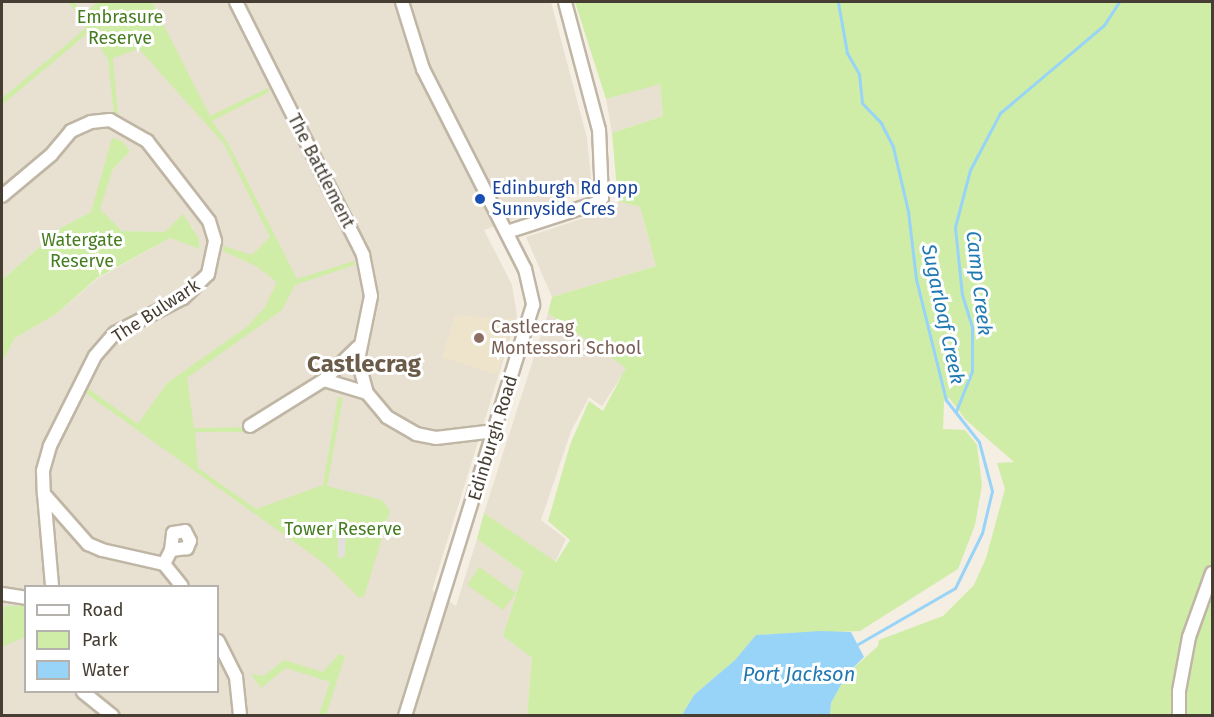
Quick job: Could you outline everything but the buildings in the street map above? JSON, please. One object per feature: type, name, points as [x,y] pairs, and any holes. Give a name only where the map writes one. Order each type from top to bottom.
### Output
[{"type":"street","name":"The Battlement","points":[[236,2],[363,255],[371,296],[358,347],[367,393]]},
{"type":"street","name":"Edinburgh Road","points":[[402,2],[423,69],[530,280],[533,305],[405,716]]},
{"type":"street","points":[[507,232],[596,203],[602,198],[599,130],[565,2]]},
{"type":"street","name":"The Bulwark","points":[[2,195],[51,155],[72,131],[91,122],[110,120],[147,141],[209,221],[215,241],[208,274],[198,287],[115,333],[95,356],[50,446],[43,471],[44,525],[52,585]]},
{"type":"street","points":[[250,426],[328,376],[358,347]]},
{"type":"street","points":[[328,376],[367,393],[387,417],[416,435],[436,438],[495,431]]},
{"type":"street","points":[[44,494],[88,544],[102,550],[164,564],[181,585]]},
{"type":"street","points":[[164,564],[171,550]]},
{"type":"street","points":[[1179,716],[1179,691],[1189,637],[1212,573]]},
{"type":"street","points":[[2,594],[24,598]]},
{"type":"street","points":[[219,643],[236,677],[240,716]]},
{"type":"street","points":[[84,693],[113,716]]},
{"type":"shaded area","points":[[2,2],[551,2],[587,138],[592,189],[484,230],[512,285],[517,316],[432,590],[456,606],[477,539],[523,572],[503,636],[532,658],[527,715],[2,715],[2,362],[15,338],[56,314],[97,279],[170,238],[200,248],[192,226],[165,232],[122,231],[99,209],[113,169],[130,151],[122,141],[91,212],[62,227],[2,280]]},
{"type":"shaded area","points":[[660,83],[663,116],[612,133],[606,99]]},
{"type":"shaded area","points":[[618,201],[640,207],[656,266],[552,297],[526,237],[618,207]]},
{"type":"shaded area","points":[[548,313],[627,368],[602,406],[589,397],[571,431],[541,520],[566,539],[555,562],[484,513]]},
{"type":"shaded area","name":"Castlecrag Montessori School","points":[[455,315],[515,319],[497,375],[442,357]]},
{"type":"shaded area","points":[[338,537],[346,537],[345,556],[338,559]]},
{"type":"green space","points":[[69,2],[74,2],[84,15],[97,2],[152,2],[210,116],[268,88],[269,92],[212,121],[228,143],[297,279],[354,261],[355,265],[295,285],[282,310],[187,378],[194,428],[250,427],[250,432],[195,432],[198,468],[256,509],[323,485],[338,397],[343,398],[327,486],[382,500],[390,511],[364,597],[358,597],[325,564],[84,392],[86,387],[138,424],[167,383],[248,326],[265,307],[277,282],[256,266],[223,251],[223,246],[252,255],[270,237],[224,144],[139,49],[113,58],[118,116],[114,115],[108,59],[89,32],[2,105],[2,98],[86,28]]},
{"type":"green space","points":[[575,2],[1212,2],[1212,715],[830,715],[831,703],[847,674],[878,646],[879,640],[943,616],[974,585],[986,558],[1005,489],[997,463],[1014,462],[966,420],[949,398],[944,401],[943,429],[965,430],[977,445],[982,485],[975,525],[958,569],[860,631],[757,635],[735,660],[694,695],[682,715],[527,715],[532,658],[503,636],[523,572],[477,539],[484,513],[556,562],[570,540],[548,521],[570,445],[589,401],[603,411],[626,368],[548,313],[552,297],[656,266],[640,207],[618,201],[612,133],[663,116],[660,84],[606,99]]},
{"type":"green space","name":"Watergate Reserve","points":[[112,138],[122,141],[130,151],[113,169],[100,209],[122,231],[165,232],[183,214],[198,237],[200,249],[170,238],[97,278],[56,314],[15,338],[2,362],[2,280],[62,227],[91,212]]},
{"type":"green space","points":[[479,567],[516,593],[503,610],[467,585]]},
{"type":"green space","points":[[4,606],[24,606],[24,637],[2,647]]},
{"type":"green space","points":[[339,654],[345,656],[326,715],[319,715],[330,682],[286,668],[261,688],[251,674],[264,676],[284,660],[323,672]]},
{"type":"water","name":"Port Jackson","points":[[821,631],[851,632],[864,657],[847,674],[831,703],[830,715],[682,715],[694,695],[735,660],[756,635]]},
{"type":"waterway","name":"Sugarloaf Creek","points":[[838,2],[847,53],[859,74],[862,103],[881,123],[893,147],[908,211],[916,279],[946,400],[979,442],[992,491],[982,533],[955,588],[858,644]]},
{"type":"waterway","name":"Camp Creek","points":[[956,411],[972,371],[972,327],[962,295],[955,227],[970,170],[1000,113],[1104,25],[1119,2]]},
{"type":"place","name":"Edinburgh Rd opp Sunnyside Cres","points":[[480,199]]},
{"type":"place","name":"Castlecrag Montessori School","points":[[479,338]]},
{"type":"district","name":"Castlecrag","points":[[364,365]]},
{"type":"park label","name":"Embrasure Reserve","points":[[120,28]]},
{"type":"park label","name":"Tower Reserve","points":[[343,529]]}]
